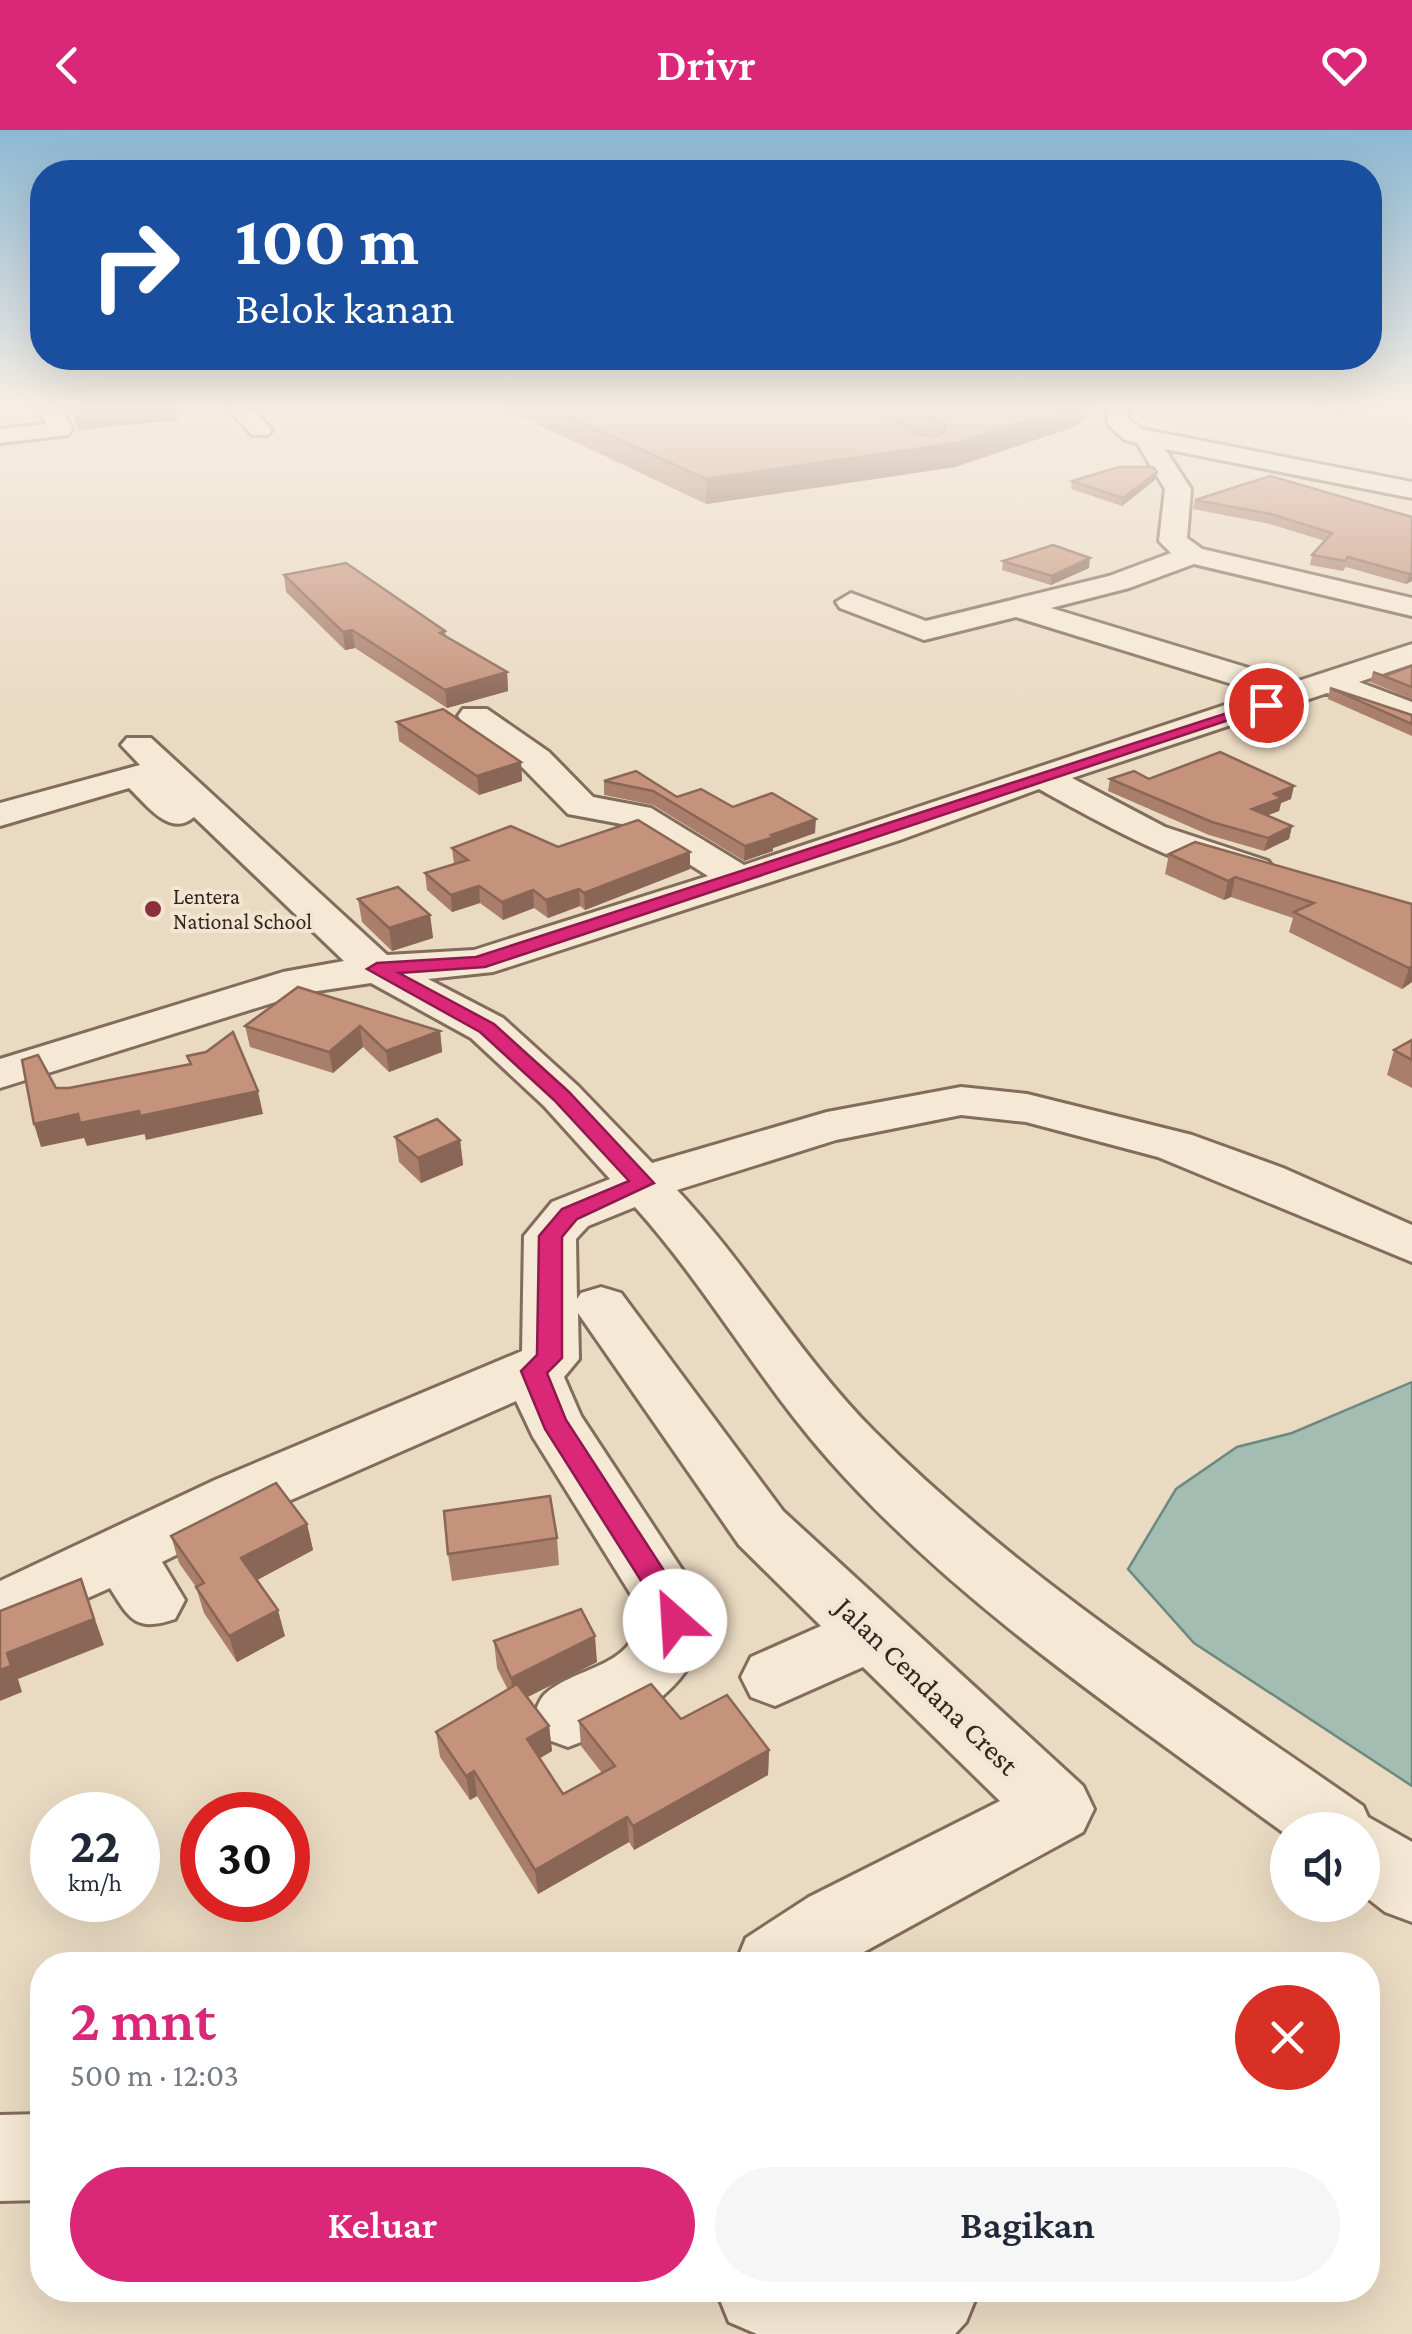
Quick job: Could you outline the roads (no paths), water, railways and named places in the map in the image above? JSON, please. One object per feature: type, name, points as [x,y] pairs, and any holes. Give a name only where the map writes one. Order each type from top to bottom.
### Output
[{"type":"street","points":[[1176,509],[1174,541],[1192,555],[1412,607]]},
{"type":"street","points":[[852,602],[924,632],[1119,582],[1192,555]]},
{"type":"street","points":[[1017,608],[1412,714]]},
{"type":"street","points":[[0,1074],[298,981],[377,969],[478,963],[1412,654]]},
{"type":"street","points":[[475,716],[536,760],[581,806],[638,816],[738,878]]},
{"type":"street","points":[[140,745],[377,969],[487,1028],[561,1096],[643,1183],[849,1443],[926,1520],[1098,1658],[1312,1812]]},
{"type":"street","points":[[0,815],[136,775],[325,948],[0,1050]]},
{"type":"street","points":[[1041,776],[1150,835],[1241,867],[1285,875]]},
{"type":"street","points":[[0,1610],[135,1577],[238,1497],[533,1371],[550,1358],[550,1236],[570,1214],[643,1183],[827,1127],[961,1101],[996,1103],[1175,1146],[1265,1179],[1412,1244]]},
{"type":"street","name":"Jalan Cendana Crest","points":[[601,1306],[761,1528],[1056,1810],[836,1924],[794,1952]]},
{"type":"street","points":[[533,1371],[554,1422],[672,1606],[675,1621],[665,1651],[652,1669],[568,1717]]},
{"type":"street","points":[[775,1678],[871,1633]]},
{"type":"street","points":[[1380,1863],[1412,1887]]},
{"type":"street","points":[[0,2158],[30,2158]]},
{"type":"street","points":[[789,2302],[865,2334]]},
{"type":"street","points":[[893,2334],[923,2302]]},
{"type":"place","name":"Lentera National School","points":[[153,909]]}]
